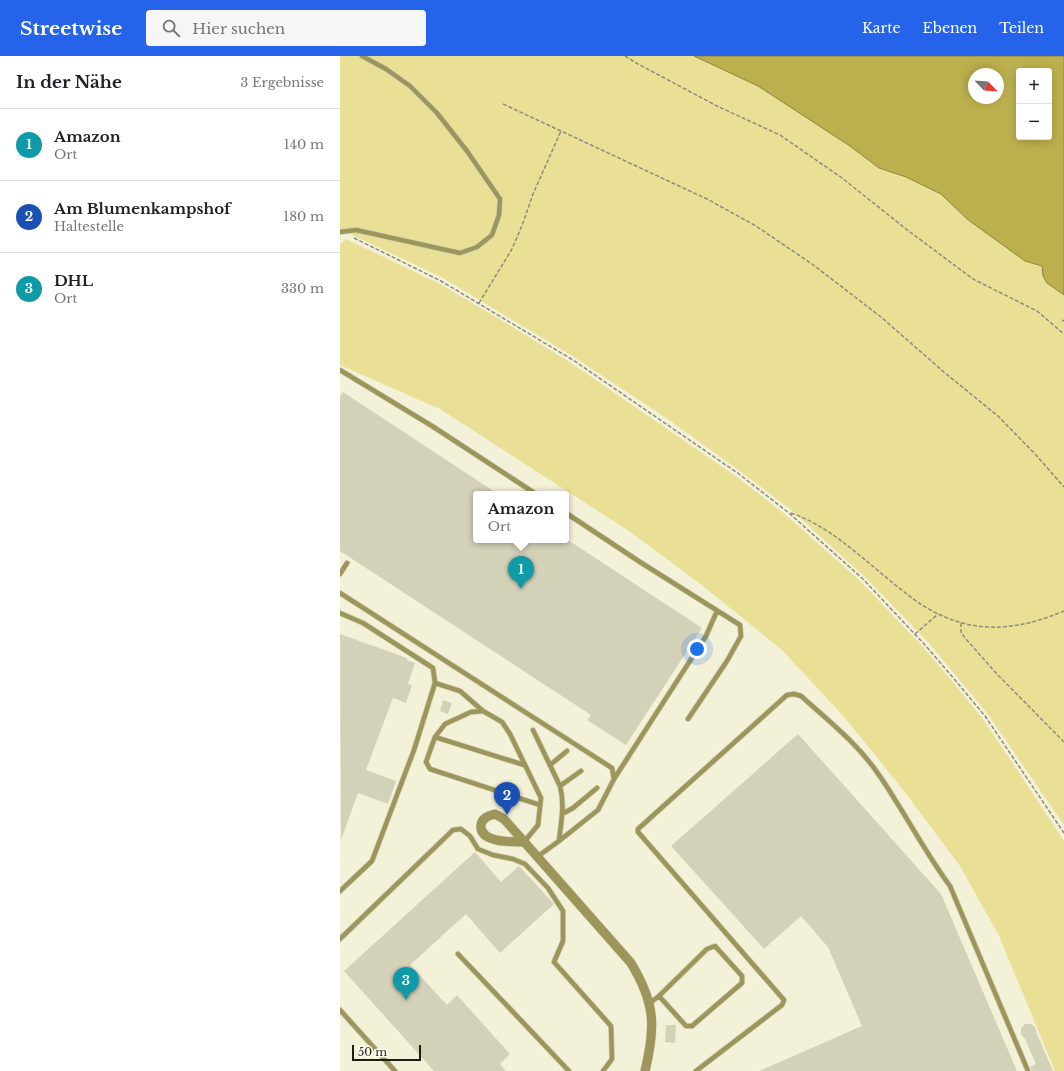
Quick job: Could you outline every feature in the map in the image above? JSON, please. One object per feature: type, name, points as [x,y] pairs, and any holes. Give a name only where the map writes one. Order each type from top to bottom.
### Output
[{"type":"street","points":[[524,842],[504,842],[490,838],[485,835],[481,829],[481,823],[485,817],[495,814],[504,819],[622,952],[637,974],[650,1003],[652,1016],[651,1039],[645,1071]]},
{"type":"lane","points":[[340,232],[356,230],[460,253],[477,247],[492,235],[499,215],[500,199],[467,151],[437,113],[410,86],[386,69],[362,56]]},
{"type":"lane","points":[[340,370],[432,426],[531,491]]},
{"type":"lane","points":[[569,515],[740,625],[741,636],[727,661],[688,719]]},
{"type":"lane","points":[[340,574],[347,563]]},
{"type":"lane","points":[[340,593],[612,768],[614,779]]},
{"type":"lane","points":[[537,857],[598,810],[614,779],[706,636],[717,611]]},
{"type":"lane","points":[[340,613],[363,623],[433,668],[435,683],[414,750],[372,861],[340,891]]},
{"type":"lane","points":[[435,683],[460,691],[484,711],[502,722],[510,734],[541,798],[538,825],[524,842]]},
{"type":"lane","points":[[696,1071],[782,1005],[784,1000],[638,832],[638,829],[787,695],[794,694],[802,696],[854,745],[878,774],[936,867],[950,886],[1028,1071]]},
{"type":"lane","points":[[484,711],[471,712],[445,724],[435,737],[426,762],[430,769],[540,805]]},
{"type":"lane","points":[[533,730],[562,793],[562,814],[559,841]]},
{"type":"lane","points":[[435,737],[524,765]]},
{"type":"lane","points":[[550,765],[567,751]]},
{"type":"lane","points":[[560,786],[581,771]]},
{"type":"lane","points":[[562,814],[573,808],[597,788]]},
{"type":"lane","points":[[340,939],[453,830],[461,829],[470,836],[478,849],[525,864],[548,888],[562,911],[563,941],[554,962],[611,1026],[612,1059],[603,1071]]},
{"type":"lane","points":[[650,1003],[707,949],[715,946],[742,976],[742,982],[692,1026],[686,1026],[659,996]]},
{"type":"lane","points":[[458,954],[569,1071]]},
{"type":"lane","points":[[340,1010],[395,1071]]},
{"type":"path","points":[[625,56],[719,107],[780,135],[842,178],[906,229],[973,279],[1037,311],[1064,334]]},
{"type":"path","points":[[503,104],[707,198],[756,226],[812,264],[881,317],[945,373],[998,416],[1036,455],[1064,487]]},
{"type":"path","points":[[479,303],[512,249],[533,194],[561,131]]},
{"type":"path","points":[[354,238],[441,281],[573,360],[739,474],[789,513],[863,579],[915,634],[955,680],[985,716],[1064,833]]},
{"type":"path","points":[[789,513],[803,517],[822,526],[910,596],[938,614],[954,622],[986,628],[1004,627],[1028,624],[1064,611]]},
{"type":"path","points":[[915,634],[938,614]]},
{"type":"path","points":[[961,623],[961,632],[965,638],[996,673],[1064,742]]},
{"type":"shaded area","points":[[340,56],[694,56],[758,86],[850,146],[879,168],[906,177],[941,194],[967,219],[1025,261],[1042,266],[1043,276],[1060,293],[1064,295],[1064,825],[987,713],[928,642],[865,577],[790,509],[669,420],[574,357],[443,278],[340,229]]},
{"type":"shaded area","points":[[694,56],[1064,56],[1064,295],[1047,283],[1043,276],[1042,266],[1025,261],[967,219],[941,194],[906,177],[879,168],[850,146],[758,86]]},
{"type":"shaded area","points":[[346,239],[440,284],[571,363],[737,477],[787,516],[860,581],[923,647],[982,718],[1064,841],[1064,1071],[1055,1071],[999,936],[960,866],[904,791],[845,718],[782,650],[703,586],[629,531],[569,491],[440,409],[340,365],[340,245]]},
{"type":"building","points":[[343,392],[493,491],[473,491],[473,543],[569,543],[569,541],[702,628],[626,745],[587,720],[591,715],[340,551],[340,396]]},
{"type":"building","points":[[340,634],[407,658],[407,660],[415,663],[408,684],[412,685],[406,703],[393,698],[366,770],[396,781],[388,804],[358,793],[341,840]]},
{"type":"building","points":[[443,700],[452,703],[448,714],[440,711]]},
{"type":"building","points":[[798,734],[941,894],[1017,1071],[759,1071],[862,1026],[828,947],[801,916],[764,949],[671,846]]},
{"type":"building","points":[[475,852],[501,882],[519,866],[554,904],[500,953],[466,914],[410,965],[447,1005],[457,995],[510,1054],[500,1064],[506,1071],[434,1071],[344,971]]},
{"type":"building","points":[[1025,1024],[1031,1024],[1035,1027],[1053,1071],[1032,1071],[1030,1067],[1036,1064],[1025,1039],[1021,1034],[1021,1028]]},
{"type":"building","points":[[666,1025],[676,1025],[675,1043],[665,1042]]},
{"type":"place","name":"Amazon","points":[[521,589]]},
{"type":"place","name":"Am Blumenkampshof","points":[[507,815]]},
{"type":"place","name":"DHL","points":[[406,1000]]}]
